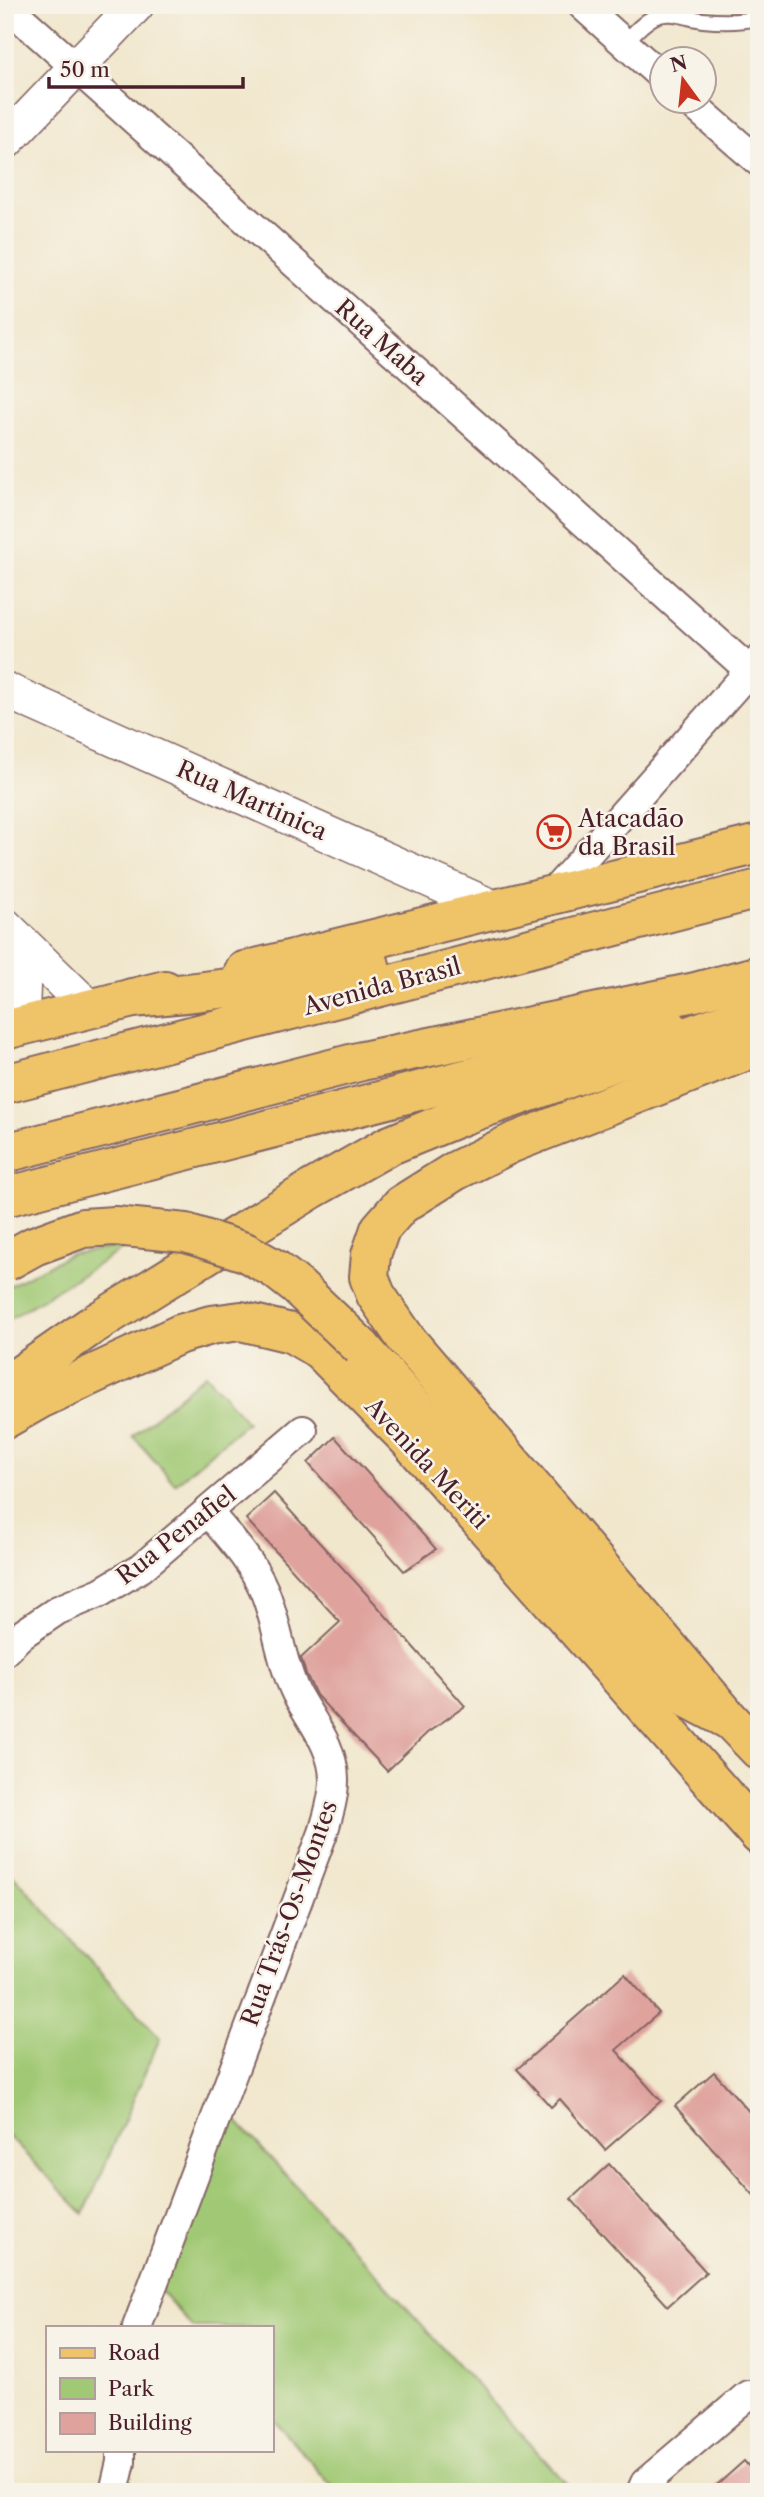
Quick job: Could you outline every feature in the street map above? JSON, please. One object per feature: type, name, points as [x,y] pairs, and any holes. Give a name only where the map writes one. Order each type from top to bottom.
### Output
[{"type":"main road","name":"Avenida Brasil","points":[[13,1028],[759,844]]},
{"type":"main road","name":"Avenida Brasil","points":[[5,1084],[759,889]]},
{"type":"main road","points":[[132,998],[206,993],[261,985],[544,931],[641,918]]},
{"type":"main road","points":[[5,1153],[362,1061],[695,992],[759,975]]},
{"type":"main road","points":[[5,1197],[759,1004]]},
{"type":"main road","points":[[5,1386],[91,1326],[312,1189],[388,1146],[464,1115],[759,1011]]},
{"type":"main road","points":[[759,1045],[512,1143],[455,1171],[401,1205],[380,1229],[371,1255],[369,1277],[376,1295],[405,1339],[731,1721],[759,1750]]},
{"type":"main road","points":[[5,1262],[34,1246],[83,1228],[115,1226],[186,1233],[245,1252],[275,1269],[298,1287],[361,1347],[625,1645],[660,1679],[691,1700],[731,1721]]},
{"type":"main road","name":"Avenida Meriti","points":[[5,1419],[40,1399],[180,1334],[211,1325],[241,1321],[290,1333],[320,1350],[408,1439],[759,1835]]},
{"type":"street","name":"Rua Maba","points":[[6,5],[756,670]]},
{"type":"street","points":[[5,142],[136,5]]},
{"type":"street","points":[[582,5],[648,64]]},
{"type":"street","points":[[706,116],[759,162]]},
{"type":"street","points":[[550,896],[756,670]]},
{"type":"street","name":"Rua Martinica","points":[[5,690],[498,910]]},
{"type":"street","points":[[15,936],[89,1008]]},
{"type":"street","points":[[13,1028],[15,936]]},
{"type":"street","name":"Rua Penafiel","points":[[5,1651],[21,1635],[58,1610],[101,1592],[141,1568],[303,1430]]},
{"type":"street","name":"Rua Trás-Os-Montes","points":[[136,2326],[323,1833],[331,1805],[334,1779],[328,1752],[315,1723],[296,1693],[284,1661],[264,1591],[248,1560],[208,1512]]},
{"type":"street","points":[[641,2492],[645,2483],[755,2395]]},
{"type":"street","points":[[114,2492],[121,2452]]},
{"type":"lane","points":[[625,43],[637,29],[654,17],[669,12],[701,20],[740,22],[759,18]]},
{"type":"green space","points":[[128,1246],[5,1322],[5,1288],[70,1254]]},
{"type":"green space","points":[[205,1374],[247,1422],[175,1484],[133,1436]]},
{"type":"green space","points":[[5,1866],[160,2038],[84,2214],[5,2133]]},
{"type":"green space","points":[[225,2108],[574,2492],[337,2492],[273,2419],[273,2326],[191,2326],[160,2290]]},
{"type":"building","points":[[335,1437],[436,1549],[404,1571],[308,1463]]},
{"type":"building","points":[[274,1493],[465,1706],[427,1733],[387,1771],[316,1695],[306,1674],[301,1658],[340,1622],[246,1519]]},
{"type":"building","points":[[625,1974],[659,2013],[616,2050],[661,2101],[605,2150],[560,2099],[551,2107],[517,2069]]},
{"type":"building","points":[[714,2072],[759,2123],[759,2201],[675,2106]]},
{"type":"building","points":[[609,2164],[706,2272],[668,2306],[571,2199]]},
{"type":"building","points":[[744,2461],[759,2478],[759,2492],[709,2492]]},
{"type":"place","name":"Atacadão da Brasil","points":[[554,832]]}]
